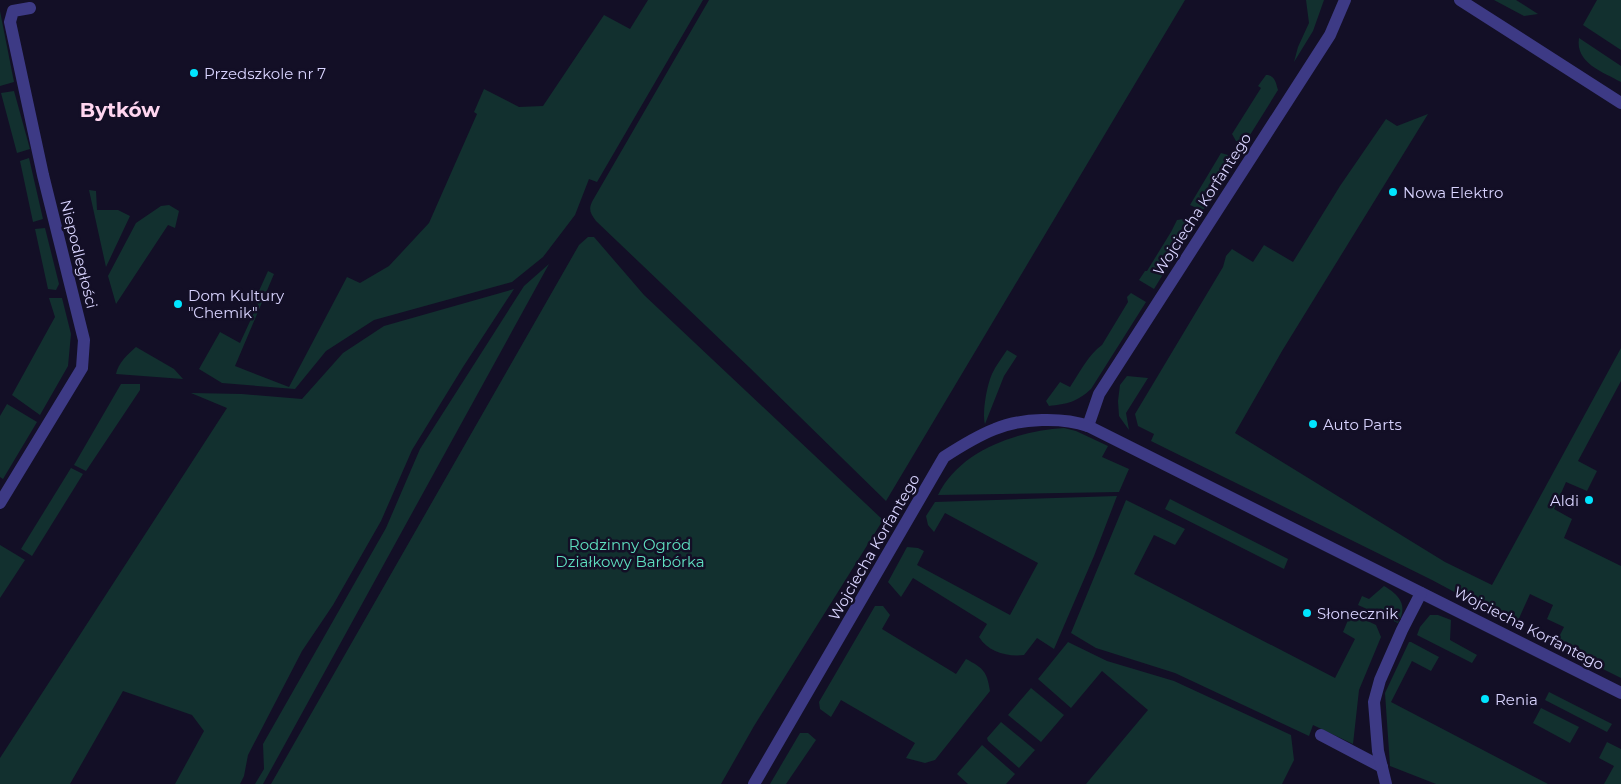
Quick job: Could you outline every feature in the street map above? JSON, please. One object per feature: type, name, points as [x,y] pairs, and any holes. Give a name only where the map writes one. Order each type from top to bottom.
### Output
[{"type":"street","name":"Wojciecha Korfantego","points":[[1088,426],[1100,394],[1330,35],[1345,0]]},
{"type":"street","points":[[1460,0],[1621,103]]},
{"type":"street","name":"Niepodległości","points":[[0,502],[82,368],[84,340],[43,175],[10,22],[13,11],[30,8]]},
{"type":"street","name":"Wojciecha Korfantego","points":[[754,784],[944,457],[966,442],[997,428],[1026,422],[1056,420],[1088,426],[1621,694]]},
{"type":"street","points":[[1386,784],[1378,751],[1374,702],[1384,672],[1402,630],[1422,593]]},
{"type":"street","points":[[1321,735],[1382,767]]},
{"type":"green space","points":[[648,0],[703,0],[597,182],[589,179],[575,215],[543,257],[512,282],[374,320],[326,351],[295,389],[222,383],[199,369],[220,332],[240,343],[258,304],[254,302],[268,271],[274,274],[235,366],[289,387],[347,277],[360,283],[389,266],[429,223],[477,114],[474,112],[484,89],[519,107],[543,106],[604,15],[630,29]]},
{"type":"green space","points":[[709,0],[1185,0],[886,501],[596,221],[591,213],[590,208],[593,200]]},
{"type":"green space","points":[[1306,0],[1324,0],[1313,31],[1294,62],[1298,47],[1309,23]]},
{"type":"green space","points":[[1494,0],[1516,0],[1538,14],[1524,16]]},
{"type":"green space","points":[[1597,0],[1621,0],[1621,50],[1583,25]]},
{"type":"green space","points":[[0,11],[14,82],[0,86]]},
{"type":"green space","points":[[1579,38],[1621,66],[1621,82],[1592,66],[1586,60],[1581,54]]},
{"type":"green space","points":[[1266,75],[1273,78],[1278,90],[1245,143],[1236,141],[1232,134],[1261,88],[1258,86]]},
{"type":"green space","points":[[14,91],[30,149],[17,153],[1,93]]},
{"type":"green space","points":[[1428,114],[1282,351],[1235,433],[1445,562],[1492,585],[1621,348],[1621,381],[1578,461],[1597,471],[1587,491],[1566,482],[1554,509],[1572,519],[1564,538],[1621,566],[1621,678],[1555,645],[1564,627],[1547,619],[1553,605],[1530,594],[1516,625],[1432,580],[1151,441],[1154,434],[1138,426],[1135,414],[1223,267],[1226,256],[1232,249],[1253,262],[1264,245],[1293,262],[1340,186],[1386,119],[1397,126]]},
{"type":"green space","points":[[1221,153],[1228,155],[1234,162],[1204,209],[1201,210],[1190,205]]},
{"type":"green space","points":[[29,158],[43,219],[33,222],[20,161]]},
{"type":"green space","points":[[89,190],[96,191],[97,210],[118,210],[130,216],[106,267]]},
{"type":"green space","points":[[169,205],[179,211],[175,228],[168,225],[116,304],[108,276],[136,223],[161,206]]},
{"type":"green space","points":[[1184,219],[1192,224],[1192,227],[1154,289],[1139,280],[1147,271],[1177,220]]},
{"type":"green space","points":[[45,228],[59,284],[56,290],[48,289],[35,229]]},
{"type":"green space","name":"Rodzinny Ogród Działkowy Barbórka","points":[[588,237],[594,237],[644,295],[883,520],[754,726],[721,784],[271,784],[579,245]]},
{"type":"green space","points":[[549,264],[263,784],[255,784],[264,769],[263,744],[386,528],[420,449],[524,286]]},
{"type":"green space","points":[[514,289],[412,450],[381,521],[333,605],[302,651],[248,755],[244,776],[240,784],[175,784],[204,731],[192,715],[123,691],[70,784],[0,784],[0,758],[227,408],[191,393],[242,394],[302,399],[343,353],[384,326]]},
{"type":"green space","points":[[1131,293],[1146,302],[1091,389],[1072,402],[1049,406],[1046,401],[1060,382],[1070,387],[1088,359],[1102,345],[1128,302],[1127,297]]},
{"type":"green space","points":[[49,298],[62,298],[71,334],[68,366],[40,415],[12,395],[55,317]]},
{"type":"green space","points":[[136,347],[174,369],[183,379],[116,374],[121,362]]},
{"type":"green space","points":[[1007,350],[1017,356],[1004,376],[985,424],[985,406],[990,379]]},
{"type":"green space","points":[[1127,376],[1148,378],[1126,413],[1129,430],[1119,416],[1118,401],[1120,385]]},
{"type":"green space","points":[[121,384],[140,384],[140,390],[86,471],[74,465]]},
{"type":"green space","points":[[7,404],[37,422],[3,479],[0,477],[0,416]]},
{"type":"green space","points":[[1064,428],[1076,431],[1108,446],[1102,457],[1129,469],[1119,492],[938,495],[948,479],[960,466],[975,455],[992,446],[1028,433]]},
{"type":"green space","points":[[71,468],[83,474],[32,556],[21,549]]},
{"type":"green space","points":[[1117,496],[1094,556],[1054,649],[1037,638],[1024,655],[1011,655],[993,650],[979,637],[987,624],[913,578],[901,597],[888,582],[907,547],[918,548],[924,551],[917,565],[1010,615],[1038,563],[945,513],[934,532],[928,525],[926,516],[935,502]]},
{"type":"green space","points":[[1170,499],[1288,559],[1284,569],[1165,509]]},
{"type":"green space","points":[[1126,500],[1185,529],[1175,545],[1154,535],[1134,574],[1335,678],[1355,639],[1343,632],[1351,613],[1376,625],[1381,637],[1359,690],[1353,744],[1313,725],[1309,736],[1175,673],[1096,648],[1071,633]]},
{"type":"green space","points":[[0,545],[25,560],[0,598]]},
{"type":"green space","points":[[1384,586],[1397,596],[1402,605],[1401,617],[1398,623],[1358,605],[1362,596],[1369,599]]},
{"type":"green space","points":[[875,606],[883,606],[890,615],[882,629],[956,674],[966,659],[986,674],[990,691],[935,760],[925,763],[906,758],[915,743],[841,700],[831,717],[820,709],[819,702]]},
{"type":"green space","points":[[1430,615],[1438,615],[1451,620],[1450,640],[1477,655],[1472,663],[1417,635],[1420,627]]},
{"type":"green space","points":[[1068,642],[1107,661],[1174,681],[1291,735],[1294,760],[1282,784],[1086,784],[1148,710],[1102,671],[1071,708],[1038,679]]},
{"type":"green space","points":[[1409,642],[1439,657],[1431,671],[1412,661],[1391,702],[1548,784],[1436,784],[1390,766],[1385,693]]},
{"type":"green space","points":[[1031,688],[1064,715],[1041,742],[1008,715]]},
{"type":"green space","points":[[1549,692],[1612,724],[1607,732],[1545,700]]},
{"type":"green space","points":[[1541,708],[1579,727],[1570,743],[1533,723]]},
{"type":"green space","points":[[1001,722],[1035,750],[1019,768],[988,741],[987,738]]},
{"type":"green space","points":[[800,733],[808,733],[816,740],[786,784],[770,784]]},
{"type":"green space","points":[[1607,742],[1621,749],[1621,784],[1604,784],[1614,766],[1599,758]]},
{"type":"green space","points":[[982,745],[1015,774],[1006,784],[968,784],[957,774]]},
{"type":"place","name":"Przedszkole nr 7","points":[[194,73]]},
{"type":"place","name":"Nowa Elektro","points":[[1393,192]]},
{"type":"place","name":"Dom Kultury \"Chemik\"","points":[[178,304]]},
{"type":"place","name":"Auto Parts","points":[[1313,424]]},
{"type":"place","name":"Aldi","points":[[1589,500]]},
{"type":"place","name":"Słonecznik","points":[[1307,613]]},
{"type":"place","name":"Renia","points":[[1485,699]]},
{"type":"district","name":"Bytków","points":[[120,110]]}]
